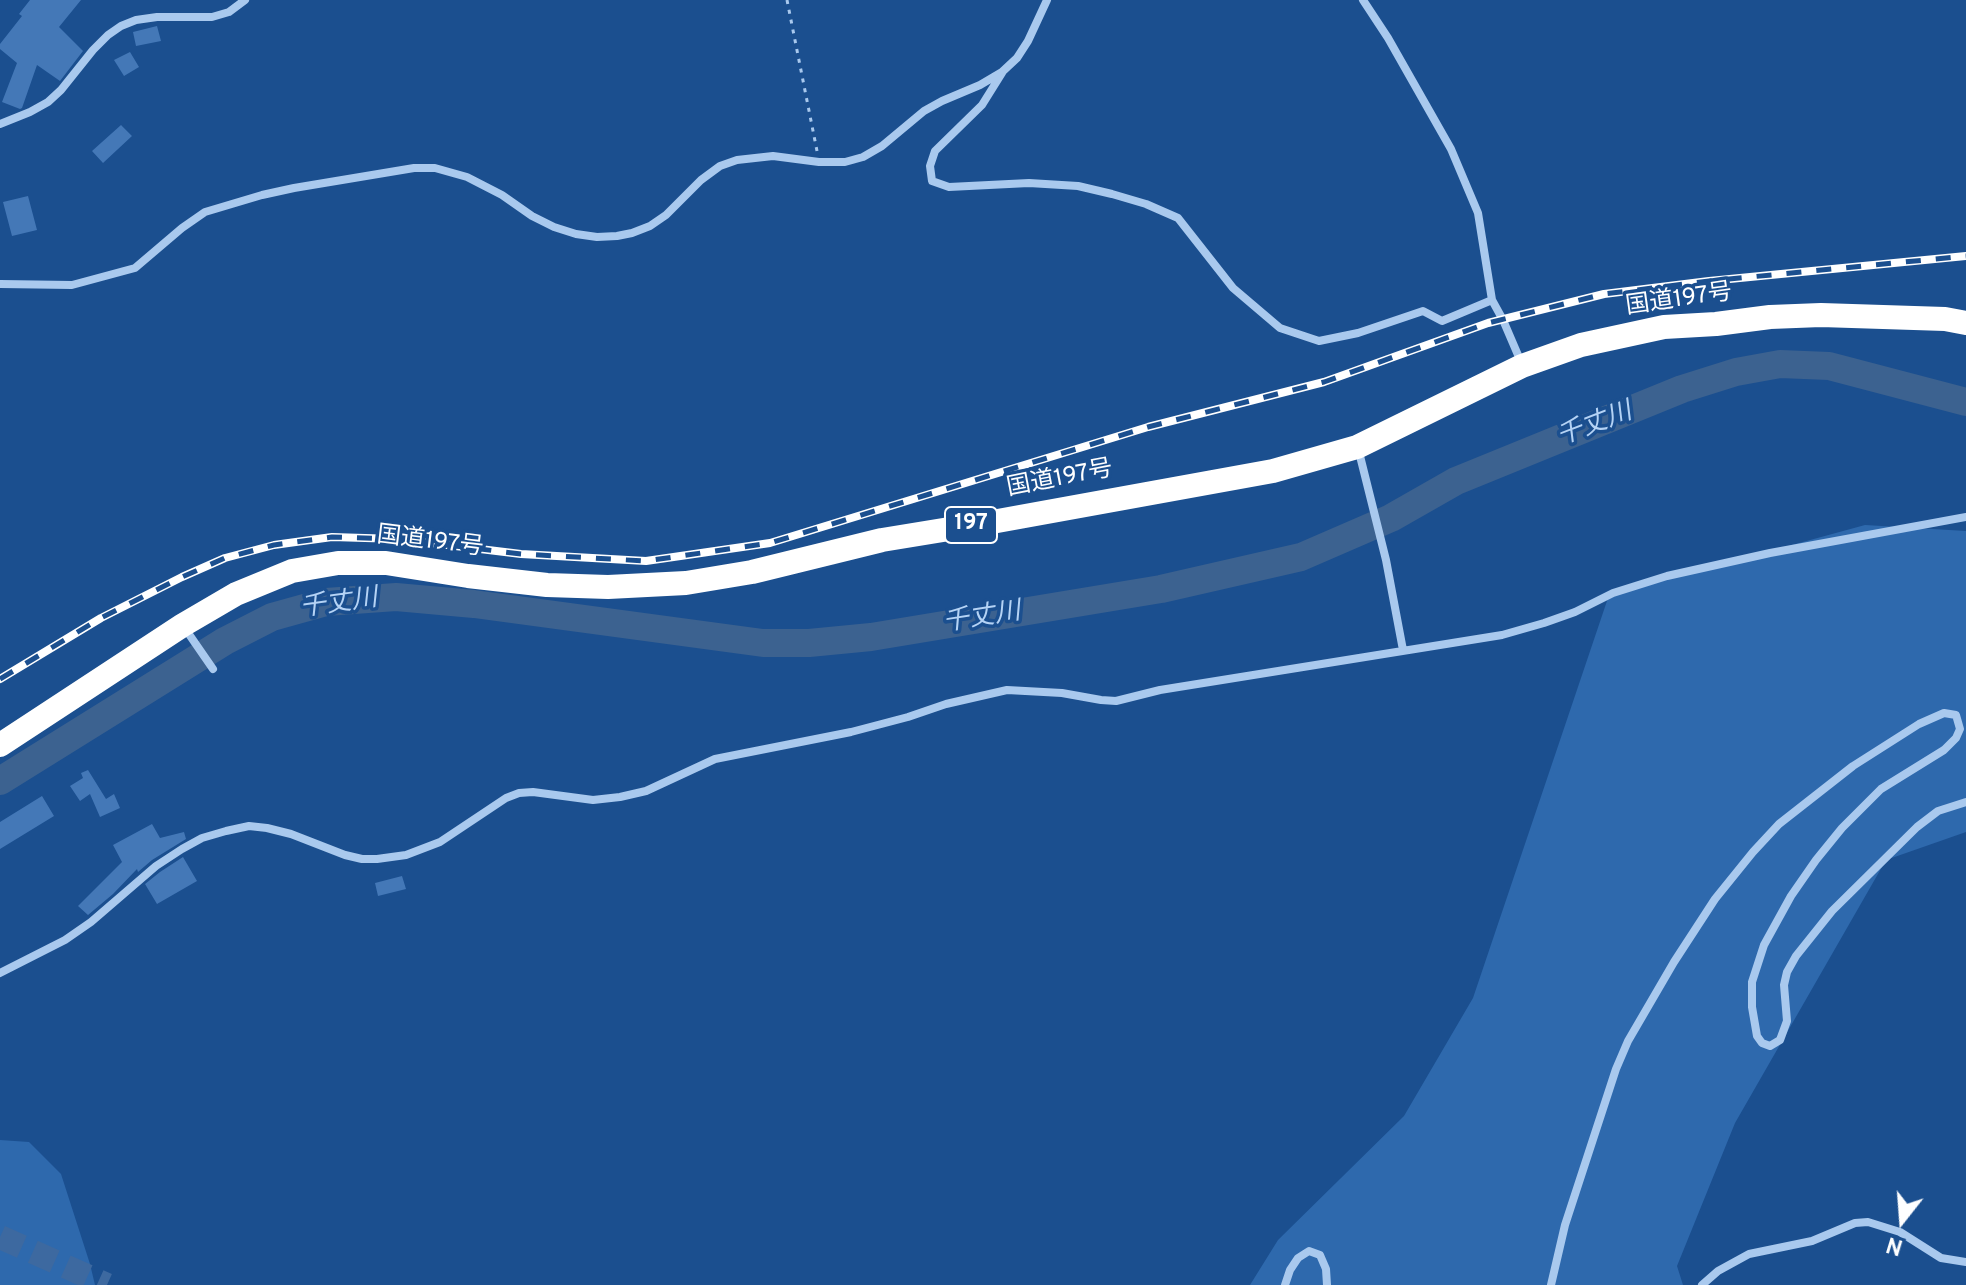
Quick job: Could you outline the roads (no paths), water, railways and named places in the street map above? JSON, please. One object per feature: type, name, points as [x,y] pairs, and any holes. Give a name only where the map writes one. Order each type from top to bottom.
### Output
[{"type":"highway","name":"国道197号","points":[[0,745],[187,631],[236,594],[292,571],[338,563],[386,563],[547,585],[608,587],[686,583],[752,572],[882,540],[1273,471],[1357,447],[1522,366],[1581,345],[1664,327],[1770,317],[1862,315],[1966,323]]},
{"type":"street","points":[[0,124],[48,102],[93,50],[121,26],[157,17],[212,17],[229,12],[245,0]]},
{"type":"street","points":[[0,284],[72,285],[135,268],[205,212],[262,195],[414,168],[452,172],[484,185],[554,227],[597,237],[617,236],[650,226],[666,215],[701,180],[720,166],[737,160],[773,156],[845,162],[863,157],[882,146],[924,111],[1002,72],[1017,58],[1028,41],[1047,0]]},
{"type":"street","points":[[1363,0],[1451,149],[1478,213],[1492,300],[1522,366]]},
{"type":"street","points":[[1002,72],[982,105],[935,151],[930,166],[932,181],[949,187],[1029,183],[1078,186],[1146,204],[1178,218],[1233,288],[1280,328],[1319,341],[1358,333],[1423,311],[1442,321],[1492,300]]},
{"type":"street","points":[[1357,447],[1386,560],[1403,650]]},
{"type":"street","points":[[0,973],[65,940],[91,922],[156,866],[182,849],[202,838],[226,831],[249,826],[267,828],[362,859],[406,855],[440,842],[506,798],[519,793],[593,800],[620,797],[646,791],[715,759],[851,732],[1007,690],[1116,701],[1160,690],[1463,642],[1516,631],[1575,612],[1613,593],[1667,576],[1770,553],[1966,517]]},
{"type":"street","points":[[187,631],[213,669]]},
{"type":"street","points":[[1551,1285],[1565,1225],[1628,1041],[1707,912],[1753,852],[1779,824],[1853,766],[1919,724],[1944,713],[1956,715],[1960,729],[1956,738],[1944,750],[1881,789],[1842,828],[1791,896],[1764,945],[1752,982],[1757,1036],[1762,1043],[1770,1046],[1780,1040],[1787,1021],[1784,985],[1787,972],[1823,922],[1917,827],[1938,811],[1966,802]]},
{"type":"street","points":[[1702,1285],[1718,1271],[1749,1254],[1812,1241],[1855,1223],[1868,1222],[1900,1232],[1941,1258],[1966,1262]]},
{"type":"street","points":[[1285,1285],[1298,1258],[1309,1251],[1320,1255],[1326,1269],[1327,1285]]},
{"type":"waterway","name":"千丈川","points":[[0,781],[225,641],[272,617],[326,602],[396,597],[474,604],[763,643],[809,643],[871,637],[1161,589],[1301,557],[1391,518],[1456,481],[1682,389],[1736,372],[1780,364],[1829,366],[1966,402]]},
{"type":"tunnel","points":[[0,1237],[107,1285]]},
{"type":"railway","points":[[0,679],[101,618],[182,577],[225,558],[274,545],[332,537],[398,539],[521,554],[646,561],[770,543],[1148,427],[1324,382],[1488,323],[1604,294],[1966,256]]}]
